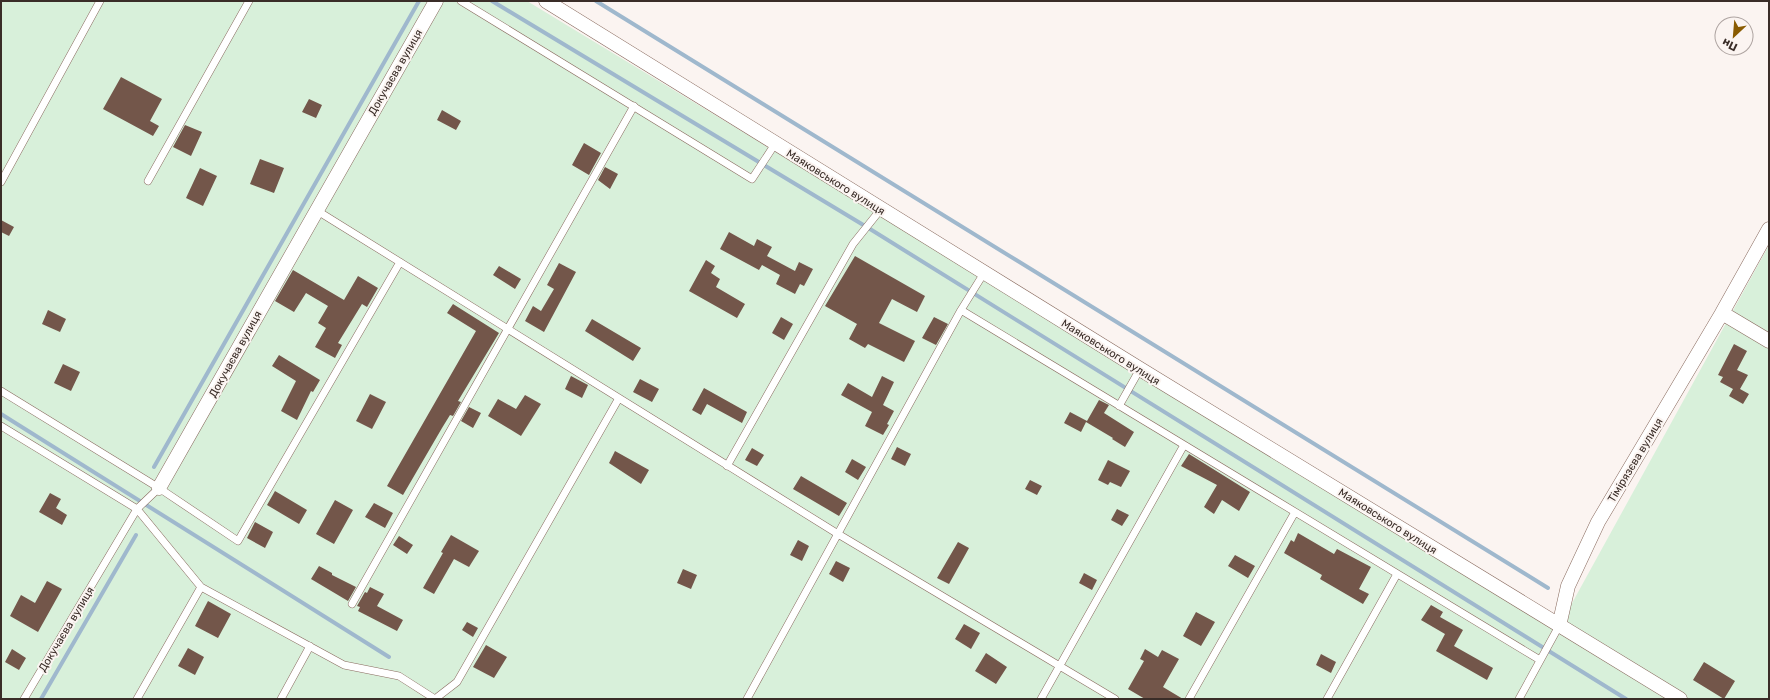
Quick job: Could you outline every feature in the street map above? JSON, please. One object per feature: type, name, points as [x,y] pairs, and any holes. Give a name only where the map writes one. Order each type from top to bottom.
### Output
[{"type":"street","name":"Докучаєва вулиця","points":[[159,488],[436,1]]},
{"type":"street","name":"Маяковського вулиця","points":[[546,1],[771,149],[881,209],[1680,699]]},
{"type":"street","name":"Тімірязєва вулиця","points":[[1559,626],[1568,586],[1598,522],[1722,313],[1769,229]]},
{"type":"street","points":[[1722,313],[1769,341]]},
{"type":"lane","points":[[1,182],[100,1]]},
{"type":"lane","points":[[148,180],[249,1]]},
{"type":"lane","points":[[461,1],[752,179],[771,149]]},
{"type":"lane","points":[[352,604],[634,106]]},
{"type":"lane","points":[[728,466],[853,244],[881,209]]},
{"type":"lane","points":[[316,210],[838,534],[1116,699]]},
{"type":"lane","points":[[1,391],[159,488],[238,541],[400,262]]},
{"type":"lane","points":[[747,699],[961,310],[984,273]]},
{"type":"lane","points":[[961,310],[1540,660]]},
{"type":"lane","points":[[1119,406],[1140,369]]},
{"type":"lane","points":[[1,426],[137,509],[201,586],[344,665],[399,676],[435,699],[457,682],[619,398]]},
{"type":"lane","points":[[1041,699],[1184,445]]},
{"type":"lane","name":"Докучаєва вулиця","points":[[24,699],[137,509],[159,488]]},
{"type":"lane","points":[[1190,699],[1295,512]]},
{"type":"lane","points":[[1327,699],[1397,574]]},
{"type":"lane","points":[[137,699],[201,586]]},
{"type":"lane","name":"Тімірязєва вулиця","points":[[1519,699],[1559,626]]},
{"type":"lane","points":[[281,699],[310,646]]},
{"type":"green space","points":[[1,1],[527,1],[1677,699],[1,699]]},
{"type":"green space","points":[[1769,245],[1769,699],[1683,699],[1560,625]]},
{"type":"building","points":[[121,77],[162,99],[150,121],[159,126],[153,136],[103,109]]},
{"type":"building","points":[[309,99],[322,105],[316,118],[302,112]]},
{"type":"building","points":[[442,110],[461,121],[456,130],[437,120]]},
{"type":"building","points":[[185,125],[202,132],[191,156],[173,147]]},
{"type":"building","points":[[584,143],[601,153],[589,175],[572,165]]},
{"type":"building","points":[[260,159],[284,168],[274,193],[250,184]]},
{"type":"building","points":[[605,167],[618,174],[610,189],[598,180]]},
{"type":"building","points":[[200,168],[217,176],[203,206],[186,198]]},
{"type":"building","points":[[1,220],[14,227],[9,236],[1,232]]},
{"type":"building","points":[[729,232],[754,246],[757,239],[772,247],[767,256],[795,271],[799,262],[813,269],[804,286],[800,284],[795,294],[776,284],[780,275],[762,265],[759,270],[720,249]]},
{"type":"building","points":[[855,256],[925,296],[917,312],[892,299],[879,323],[915,341],[904,362],[868,344],[865,348],[849,339],[857,324],[825,306]]},
{"type":"building","points":[[706,260],[715,266],[711,273],[720,279],[716,287],[745,304],[737,318],[689,291]]},
{"type":"building","points":[[559,263],[576,272],[544,332],[525,321],[533,306],[541,311],[554,289],[547,285]]},
{"type":"building","points":[[499,266],[521,279],[515,289],[493,275]]},
{"type":"building","points":[[293,270],[344,300],[358,276],[378,288],[367,307],[362,304],[338,343],[342,345],[335,358],[315,347],[326,328],[318,323],[328,306],[306,293],[294,312],[275,301]]},
{"type":"building","points":[[453,304],[499,333],[458,401],[461,402],[453,416],[450,415],[403,495],[387,486],[476,331],[447,313]]},
{"type":"building","points":[[48,310],[66,319],[60,332],[42,324]]},
{"type":"building","points":[[781,317],[793,324],[784,340],[772,333]]},
{"type":"building","points":[[934,317],[948,324],[936,345],[922,338]]},
{"type":"building","points":[[592,319],[641,348],[633,361],[585,331]]},
{"type":"building","points":[[1734,344],[1747,351],[1737,370],[1748,375],[1740,389],[1749,394],[1743,404],[1729,396],[1733,389],[1720,382],[1723,377],[1718,375]]},
{"type":"building","points":[[279,355],[320,380],[313,392],[311,391],[297,420],[281,411],[296,381],[272,366]]},
{"type":"building","points":[[63,364],[80,372],[71,391],[54,383]]},
{"type":"building","points":[[571,376],[588,385],[582,398],[565,389]]},
{"type":"building","points":[[882,376],[894,382],[883,405],[894,411],[887,424],[889,425],[883,435],[865,426],[872,412],[841,395],[848,383],[872,397]]},
{"type":"building","points":[[640,379],[659,389],[652,402],[633,392]]},
{"type":"building","points":[[704,388],[747,412],[742,423],[707,404],[701,415],[692,410]]},
{"type":"building","points":[[370,394],[386,402],[372,429],[356,421]]},
{"type":"building","points":[[525,395],[541,404],[521,436],[488,416],[498,399],[516,409]]},
{"type":"building","points":[[1099,400],[1109,405],[1104,413],[1134,432],[1125,447],[1086,422],[1081,432],[1064,423],[1070,412],[1087,421]]},
{"type":"building","points":[[469,407],[481,413],[473,428],[461,421]]},
{"type":"building","points":[[897,447],[911,454],[905,466],[891,459]]},
{"type":"building","points":[[752,448],[764,455],[757,466],[745,460]]},
{"type":"building","points":[[615,451],[649,470],[641,484],[609,463]]},
{"type":"building","points":[[1189,454],[1250,492],[1239,511],[1222,500],[1214,514],[1204,507],[1217,485],[1181,466]]},
{"type":"building","points":[[852,459],[866,467],[858,480],[845,472]]},
{"type":"building","points":[[1108,460],[1130,471],[1121,487],[1110,482],[1108,485],[1098,480]]},
{"type":"building","points":[[801,476],[847,503],[839,516],[793,489]]},
{"type":"building","points":[[1030,480],[1042,486],[1037,495],[1025,489]]},
{"type":"building","points":[[275,491],[307,510],[299,524],[267,505]]},
{"type":"building","points":[[50,493],[61,499],[56,508],[67,515],[62,525],[39,512]]},
{"type":"building","points":[[335,500],[353,510],[334,544],[316,534]]},
{"type":"building","points":[[374,503],[393,513],[385,528],[365,517]]},
{"type":"building","points":[[1117,509],[1129,515],[1122,526],[1111,520]]},
{"type":"building","points":[[255,522],[273,532],[265,548],[247,538]]},
{"type":"building","points":[[1298,533],[1334,554],[1337,549],[1371,567],[1359,589],[1369,594],[1363,604],[1320,579],[1322,575],[1284,553],[1291,540],[1294,542]]},
{"type":"building","points":[[451,535],[479,551],[469,567],[454,559],[434,594],[423,588],[443,553],[441,552]]},
{"type":"building","points":[[399,536],[413,545],[407,554],[393,545]]},
{"type":"building","points":[[798,540],[809,546],[802,561],[790,555]]},
{"type":"building","points":[[958,542],[969,548],[949,584],[937,578]]},
{"type":"building","points":[[1235,555],[1255,566],[1248,578],[1228,566]]},
{"type":"building","points":[[836,561],[850,568],[843,582],[829,574]]},
{"type":"building","points":[[319,566],[332,573],[332,575],[356,587],[348,601],[311,579]]},
{"type":"building","points":[[683,569],[697,575],[691,589],[677,583]]},
{"type":"building","points":[[1084,573],[1097,580],[1092,590],[1079,583]]},
{"type":"building","points":[[47,581],[62,589],[38,632],[10,616],[21,595],[35,603]]},
{"type":"building","points":[[370,587],[384,594],[377,606],[403,620],[397,631],[358,611],[360,607],[357,606],[365,592],[367,593]]},
{"type":"building","points":[[208,601],[231,614],[218,638],[195,626]]},
{"type":"building","points":[[1431,605],[1443,612],[1440,617],[1463,630],[1454,646],[1493,668],[1487,680],[1436,651],[1445,634],[1421,620]]},
{"type":"building","points":[[1196,612],[1215,622],[1201,646],[1183,636]]},
{"type":"building","points":[[467,622],[478,628],[473,637],[462,630]]},
{"type":"building","points":[[964,624],[980,633],[971,649],[955,639]]},
{"type":"building","points":[[486,645],[507,657],[494,678],[473,667]]},
{"type":"building","points":[[188,648],[204,657],[195,675],[178,666]]},
{"type":"building","points":[[12,649],[26,658],[19,670],[5,662]]},
{"type":"building","points":[[1145,649],[1158,657],[1162,650],[1179,659],[1163,687],[1183,699],[1145,699],[1128,689],[1144,661],[1140,659]]},
{"type":"building","points":[[986,653],[1007,667],[996,684],[975,671]]},
{"type":"building","points":[[1321,654],[1336,662],[1331,673],[1316,665]]},
{"type":"building","points":[[1704,662],[1735,681],[1724,699],[1693,680]]},
{"type":"waterway","points":[[154,467],[419,1]]},
{"type":"waterway","points":[[492,1],[870,229],[1626,699]]},
{"type":"waterway","points":[[596,1],[1548,588]]},
{"type":"waterway","points":[[1,414],[389,657]]},
{"type":"waterway","points":[[41,699],[136,535]]}]
